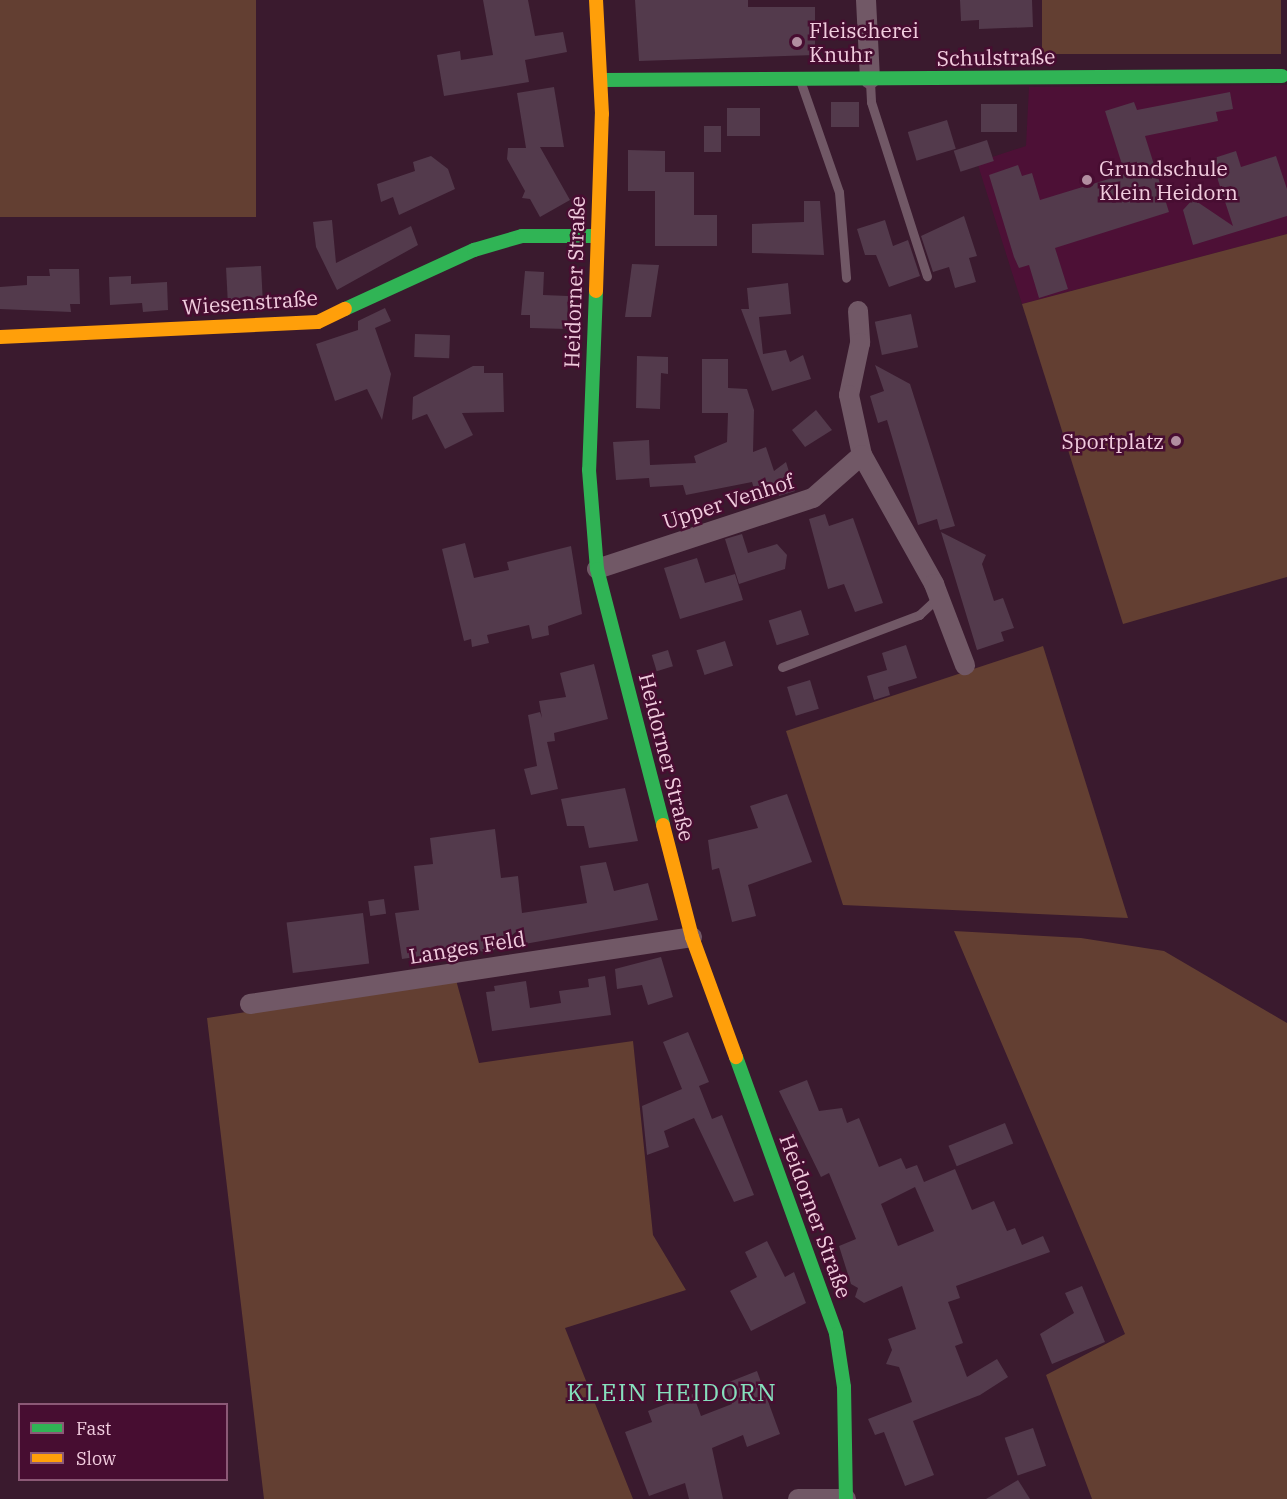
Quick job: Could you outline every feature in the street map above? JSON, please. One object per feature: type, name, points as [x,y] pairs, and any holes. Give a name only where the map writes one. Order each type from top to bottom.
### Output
[{"type":"main road","name":"Heidorner Straße","points":[[596,0],[602,80],[589,470],[597,569],[692,937],[836,1334],[844,1387],[846,1499]]},
{"type":"main road","name":"Schulstraße","points":[[602,80],[1282,76]]},
{"type":"main road","name":"Wiesenstraße","points":[[0,337],[318,322],[474,250],[522,236],[596,236]]},
{"type":"street","points":[[866,0],[870,79]]},
{"type":"street","points":[[858,311],[860,343],[849,395],[862,455],[937,598],[965,665]]},
{"type":"street","name":"Upper Venhof","points":[[597,569],[813,498],[862,455]]},
{"type":"street","name":"Langes Feld","points":[[250,1004],[692,937]]},
{"type":"street","points":[[798,1499],[846,1499]]},
{"type":"lane","points":[[870,79],[871,102],[927,276]]},
{"type":"lane","points":[[800,80],[839,192],[846,278]]},
{"type":"lane","points":[[782,667],[919,615],[937,598]]},
{"type":"shaded area","points":[[0,0],[256,0],[256,217],[0,217]]},
{"type":"shaded area","points":[[1042,0],[1281,0],[1281,54],[1042,54]]},
{"type":"shaded area","name":"Grundschule Klein Heidorn","points":[[1287,85],[1287,234],[1022,304],[977,162],[1026,146],[1029,87]]},
{"type":"shaded area","name":"Sportplatz","points":[[1287,234],[1287,577],[1123,624],[1022,304]]},
{"type":"shaded area","points":[[1043,646],[1128,918],[843,905],[786,731]]},
{"type":"shaded area","points":[[954,931],[1081,938],[1164,951],[1287,1023],[1287,1499],[1092,1499],[1046,1375],[1125,1334]]},
{"type":"shaded area","points":[[456,980],[479,1063],[633,1041],[653,1235],[686,1290],[565,1328],[633,1499],[264,1499],[207,1018]]},
{"type":"building","points":[[483,0],[528,0],[535,36],[563,32],[567,52],[525,60],[529,82],[444,96],[437,55],[460,51],[461,60],[493,55]]},
{"type":"building","points":[[635,0],[748,0],[748,7],[815,7],[815,55],[639,61]]},
{"type":"building","points":[[960,0],[1032,0],[1033,27],[979,29],[979,20],[961,21]]},
{"type":"building","points":[[554,87],[564,147],[540,147],[570,200],[540,217],[530,199],[522,198],[525,191],[507,159],[508,148],[526,148],[517,93]]},
{"type":"building","points":[[1230,92],[1233,109],[1216,112],[1218,121],[1145,136],[1169,212],[1055,248],[1068,289],[1039,298],[1029,265],[1019,268],[1014,257],[989,175],[1018,165],[1022,176],[1032,173],[1040,200],[1125,174],[1105,111],[1134,102],[1137,110]]},
{"type":"building","points":[[831,102],[859,102],[859,127],[831,127]]},
{"type":"building","points":[[981,104],[1017,104],[1017,132],[981,132]]},
{"type":"building","points":[[727,108],[760,108],[760,136],[727,136]]},
{"type":"building","points":[[947,120],[956,149],[917,161],[908,132]]},
{"type":"building","points":[[704,126],[721,126],[721,152],[704,152]]},
{"type":"building","points":[[987,140],[994,161],[961,172],[954,151]]},
{"type":"building","points":[[628,150],[665,151],[665,172],[694,172],[694,215],[717,215],[717,246],[655,246],[655,191],[628,191]]},
{"type":"building","points":[[1236,151],[1241,167],[1276,156],[1287,189],[1287,216],[1193,245],[1183,210],[1193,199],[1233,226],[1211,159]]},
{"type":"building","points":[[431,156],[448,169],[455,189],[399,215],[393,197],[381,202],[377,184],[415,171],[413,162]]},
{"type":"building","points":[[804,201],[820,201],[824,255],[752,253],[752,224],[804,222]]},
{"type":"building","points":[[964,216],[977,256],[969,258],[976,282],[955,288],[949,267],[933,272],[921,236]]},
{"type":"building","points":[[332,220],[336,263],[411,226],[418,245],[337,290],[316,247],[313,222]]},
{"type":"building","points":[[885,220],[893,246],[908,240],[920,276],[889,287],[876,255],[865,255],[857,229]]},
{"type":"building","points":[[632,264],[659,265],[651,317],[625,317]]},
{"type":"building","points":[[261,266],[263,305],[228,307],[226,268]]},
{"type":"building","points":[[49,269],[79,269],[80,304],[70,304],[71,312],[0,309],[0,287],[27,285],[27,276],[50,276]]},
{"type":"building","points":[[525,271],[544,272],[543,295],[568,296],[567,329],[530,328],[530,315],[521,315]]},
{"type":"building","points":[[131,276],[131,284],[167,282],[168,310],[143,312],[142,303],[110,305],[109,277]]},
{"type":"building","points":[[788,283],[791,314],[759,317],[763,354],[786,350],[790,362],[803,355],[811,379],[772,391],[741,309],[749,309],[747,288]]},
{"type":"building","points":[[385,308],[391,321],[375,328],[391,374],[382,420],[367,389],[335,401],[316,344],[358,330],[358,321]]},
{"type":"building","points":[[911,314],[918,347],[882,355],[875,322]]},
{"type":"building","points":[[415,334],[450,335],[449,358],[414,357]]},
{"type":"building","points":[[637,356],[668,357],[668,374],[661,373],[660,409],[636,408]]},
{"type":"building","points":[[702,359],[728,359],[728,388],[747,389],[754,410],[753,452],[766,447],[774,471],[786,462],[795,491],[779,496],[775,483],[754,489],[752,482],[686,495],[683,485],[650,487],[649,478],[616,480],[613,442],[649,440],[650,465],[696,463],[694,456],[727,442],[728,413],[702,413]]},
{"type":"building","points":[[875,365],[910,384],[955,526],[940,530],[937,519],[918,525],[887,420],[878,423],[870,396],[884,391]]},
{"type":"building","points":[[473,366],[484,366],[484,373],[503,373],[504,412],[462,413],[473,435],[445,449],[427,414],[412,420],[413,397]]},
{"type":"building","points":[[816,410],[832,430],[805,447],[792,430]]},
{"type":"building","points":[[825,514],[829,526],[853,518],[883,603],[855,612],[844,584],[828,589],[809,519]]},
{"type":"building","points":[[941,532],[986,555],[982,564],[994,601],[1003,598],[1014,628],[1001,632],[1004,641],[977,650]]},
{"type":"building","points":[[742,534],[748,553],[777,544],[787,555],[785,569],[739,584],[725,539]]},
{"type":"building","points":[[465,543],[474,578],[509,570],[507,562],[571,546],[582,614],[548,626],[549,635],[532,639],[529,625],[487,635],[489,643],[472,647],[471,639],[464,641],[442,549]]},
{"type":"building","points":[[697,558],[705,583],[735,574],[743,600],[680,619],[664,568]]},
{"type":"building","points":[[801,610],[809,635],[777,645],[769,621]]},
{"type":"building","points":[[725,641],[733,666],[705,675],[696,650]]},
{"type":"building","points":[[906,645],[917,678],[888,687],[890,695],[874,700],[867,676],[887,670],[882,653]]},
{"type":"building","points":[[668,650],[673,666],[657,671],[652,655]]},
{"type":"building","points":[[594,664],[608,719],[554,733],[555,741],[547,742],[558,789],[531,795],[524,769],[537,766],[528,715],[540,712],[542,718],[539,701],[566,697],[560,673]]},
{"type":"building","points":[[810,680],[819,709],[796,716],[787,687]]},
{"type":"building","points":[[625,788],[638,841],[589,848],[584,826],[567,826],[561,799]]},
{"type":"building","points":[[787,794],[812,862],[748,885],[756,916],[732,922],[719,868],[712,870],[708,840],[758,828],[750,806]]},
{"type":"building","points":[[495,829],[501,878],[518,876],[522,913],[587,903],[580,866],[606,862],[614,891],[648,883],[658,920],[519,945],[517,931],[490,953],[469,949],[402,959],[395,913],[419,910],[414,866],[433,864],[430,838]]},
{"type":"building","points":[[384,899],[386,914],[370,916],[368,901]]},
{"type":"building","points":[[363,913],[369,964],[293,973],[287,922]]},
{"type":"building","points":[[661,957],[673,997],[648,1005],[642,985],[617,989],[615,969]]},
{"type":"building","points":[[605,976],[611,1015],[492,1031],[486,992],[495,991],[494,986],[526,981],[530,1008],[561,1003],[559,991],[589,987],[588,979]]},
{"type":"building","points":[[688,1032],[709,1082],[699,1086],[712,1119],[722,1115],[754,1195],[734,1202],[694,1118],[664,1131],[669,1147],[647,1155],[642,1106],[682,1089],[663,1042]]},
{"type":"building","points":[[807,1080],[819,1111],[842,1108],[847,1123],[859,1118],[879,1167],[901,1158],[906,1169],[917,1165],[924,1182],[955,1169],[972,1210],[994,1201],[1007,1231],[1015,1228],[1022,1245],[1043,1236],[1050,1252],[956,1286],[960,1298],[948,1302],[963,1343],[955,1346],[967,1377],[997,1359],[1008,1377],[980,1395],[913,1421],[934,1475],[905,1486],[884,1432],[875,1435],[868,1419],[912,1402],[899,1367],[886,1364],[892,1350],[888,1339],[916,1329],[902,1286],[864,1303],[855,1297],[858,1288],[851,1284],[839,1246],[856,1239],[829,1173],[821,1177],[779,1091]],"holes":[[[915,1187],[934,1231],[898,1246],[881,1204]]]},
{"type":"building","points":[[1005,1123],[1013,1143],[957,1166],[948,1146]]},
{"type":"building","points":[[767,1241],[785,1277],[794,1272],[806,1303],[751,1331],[730,1291],[757,1277],[745,1252]]},
{"type":"building","points":[[1082,1286],[1105,1342],[1052,1364],[1040,1334],[1074,1313],[1065,1293]]},
{"type":"building","points":[[757,1371],[780,1434],[747,1447],[743,1435],[712,1448],[723,1499],[689,1499],[685,1483],[649,1496],[625,1432],[652,1422],[648,1411],[693,1394],[701,1416],[732,1404],[724,1384]]},
{"type":"building","points":[[1033,1428],[1046,1466],[1018,1476],[1005,1438]]},
{"type":"building","points":[[1018,1480],[1030,1499],[986,1499]]},
{"type":"traffic: fast","points":[[602,80],[1282,76]]},
{"type":"traffic: fast","points":[[345,309],[474,250],[522,236],[595,236]]},
{"type":"traffic: fast","points":[[596,291],[589,470],[597,569],[663,825]]},
{"type":"traffic: fast","points":[[736,1057],[836,1334],[844,1387],[846,1499]]},
{"type":"traffic: slow","points":[[596,0],[602,114],[596,291]]},
{"type":"traffic: slow","points":[[0,337],[318,322],[345,309]]},
{"type":"traffic: slow","points":[[663,825],[692,937],[736,1057]]},
{"type":"place","name":"Fleischerei Knuhr","points":[[797,42]]},
{"type":"place","name":"Grundschule Klein Heidorn","points":[[1087,180]]},
{"type":"place","name":"Sportplatz","points":[[1176,441]]},
{"type":"district","name":"KLEIN HEIDORN","points":[[672,1393]]}]
